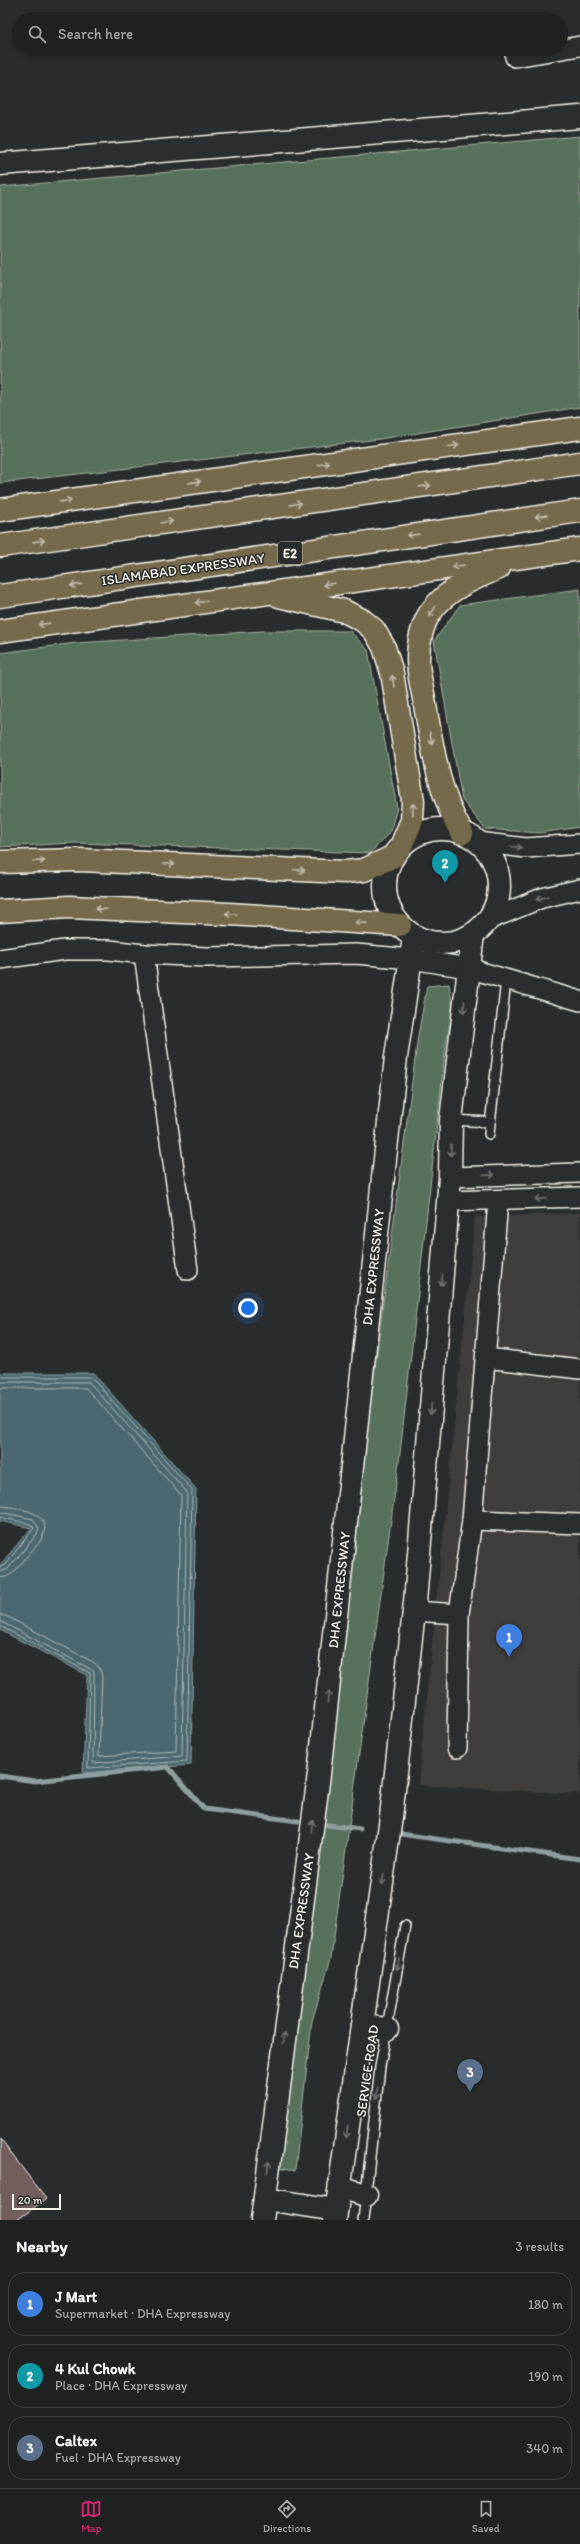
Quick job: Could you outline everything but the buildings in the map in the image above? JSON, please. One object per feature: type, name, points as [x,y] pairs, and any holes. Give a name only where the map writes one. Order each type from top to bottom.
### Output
[{"type":"highway","points":[[0,510],[580,428]]},
{"type":"highway","points":[[0,546],[580,463]]},
{"type":"highway","name":"ISLAMABAD EXPRESSWAY","points":[[0,596],[580,511]]},
{"type":"highway","points":[[0,631],[580,549]]},
{"type":"highway","points":[[470,837],[446,803],[435,760],[418,661],[422,631],[432,610],[447,595],[470,581],[524,557]]},
{"type":"highway","points":[[0,862],[80,860],[345,872],[364,870],[398,851],[412,820],[413,801],[392,673],[384,647],[374,630],[362,620],[344,611],[265,593]]},
{"type":"highway","points":[[0,911],[69,907],[229,914],[407,931]]},
{"type":"main road","points":[[538,119],[580,106]]},
{"type":"main road","points":[[0,164],[538,119],[580,117]]},
{"type":"main road","points":[[265,2199],[336,2215],[389,1832],[413,1611],[450,1177],[451,1120],[468,968],[481,927],[496,903],[499,885],[493,861],[470,837],[440,829],[429,831],[419,834],[398,851],[388,870],[385,886],[389,907],[407,931],[426,941],[450,943],[481,927]]},
{"type":"main road","name":"DHA EXPRESSWAY","points":[[262,2220],[319,1774],[395,1065],[411,959],[407,931]]},
{"type":"main road","points":[[362,2026],[387,2029]]},
{"type":"main road","points":[[340,2188],[366,2195]]},
{"type":"street","points":[[568,48],[580,46]]},
{"type":"street","points":[[515,58],[526,56]]},
{"type":"street","points":[[470,837],[526,848],[580,844]]},
{"type":"street","points":[[481,927],[542,898],[580,889]]},
{"type":"street","points":[[0,959],[65,950],[109,950],[144,954],[207,957],[356,954],[411,959],[468,968],[580,1001]]},
{"type":"street","points":[[144,954],[188,1270]]},
{"type":"street","points":[[450,1177],[580,1173]]},
{"type":"street","points":[[448,1201],[498,1201],[580,1197]]},
{"type":"street","points":[[457,1748],[460,1614],[472,1520],[498,1201]]},
{"type":"street","points":[[486,1358],[580,1369]]},
{"type":"street","points":[[472,1520],[580,1524]]},
{"type":"street","points":[[413,1611],[460,1614]]},
{"type":"lane","points":[[489,1134],[489,1122],[506,980]]},
{"type":"lane","points":[[451,1120],[489,1122]]},
{"type":"lane","name":"SERVICE ROAD","points":[[363,2220],[387,2029],[405,1926]]},
{"type":"shaded area","points":[[580,1213],[580,1794],[418,1785],[475,1217]]},
{"type":"green space","points":[[580,136],[580,407],[380,439],[0,483],[0,187]]},
{"type":"green space","points":[[580,589],[580,827],[539,833],[485,829],[462,800],[434,641],[460,605]]},
{"type":"green space","points":[[263,631],[350,631],[368,650],[397,808],[390,832],[370,853],[75,843],[0,847],[0,653],[76,643]]},
{"type":"green space","points":[[449,984],[453,1008],[446,1044],[399,1462],[331,1958],[312,2021],[295,2170],[278,2167],[380,1327],[418,1036],[427,986]]},
{"type":"water","points":[[0,1373],[93,1373],[196,1489],[191,1765],[83,1773],[87,1675],[0,1630],[0,1565],[31,1528],[0,1521]]},
{"type":"waterway","points":[[0,1776],[35,1781],[168,1767],[204,1809],[298,1821]]},
{"type":"waterway","points":[[327,1825],[360,1829]]},
{"type":"waterway","points":[[393,1833],[580,1859]]},
{"type":"place","name":"4 Kul Chowk","points":[[445,883]]},
{"type":"place","name":"J Mart","points":[[509,1657]]},
{"type":"place","name":"Caltex","points":[[470,2092]]}]
